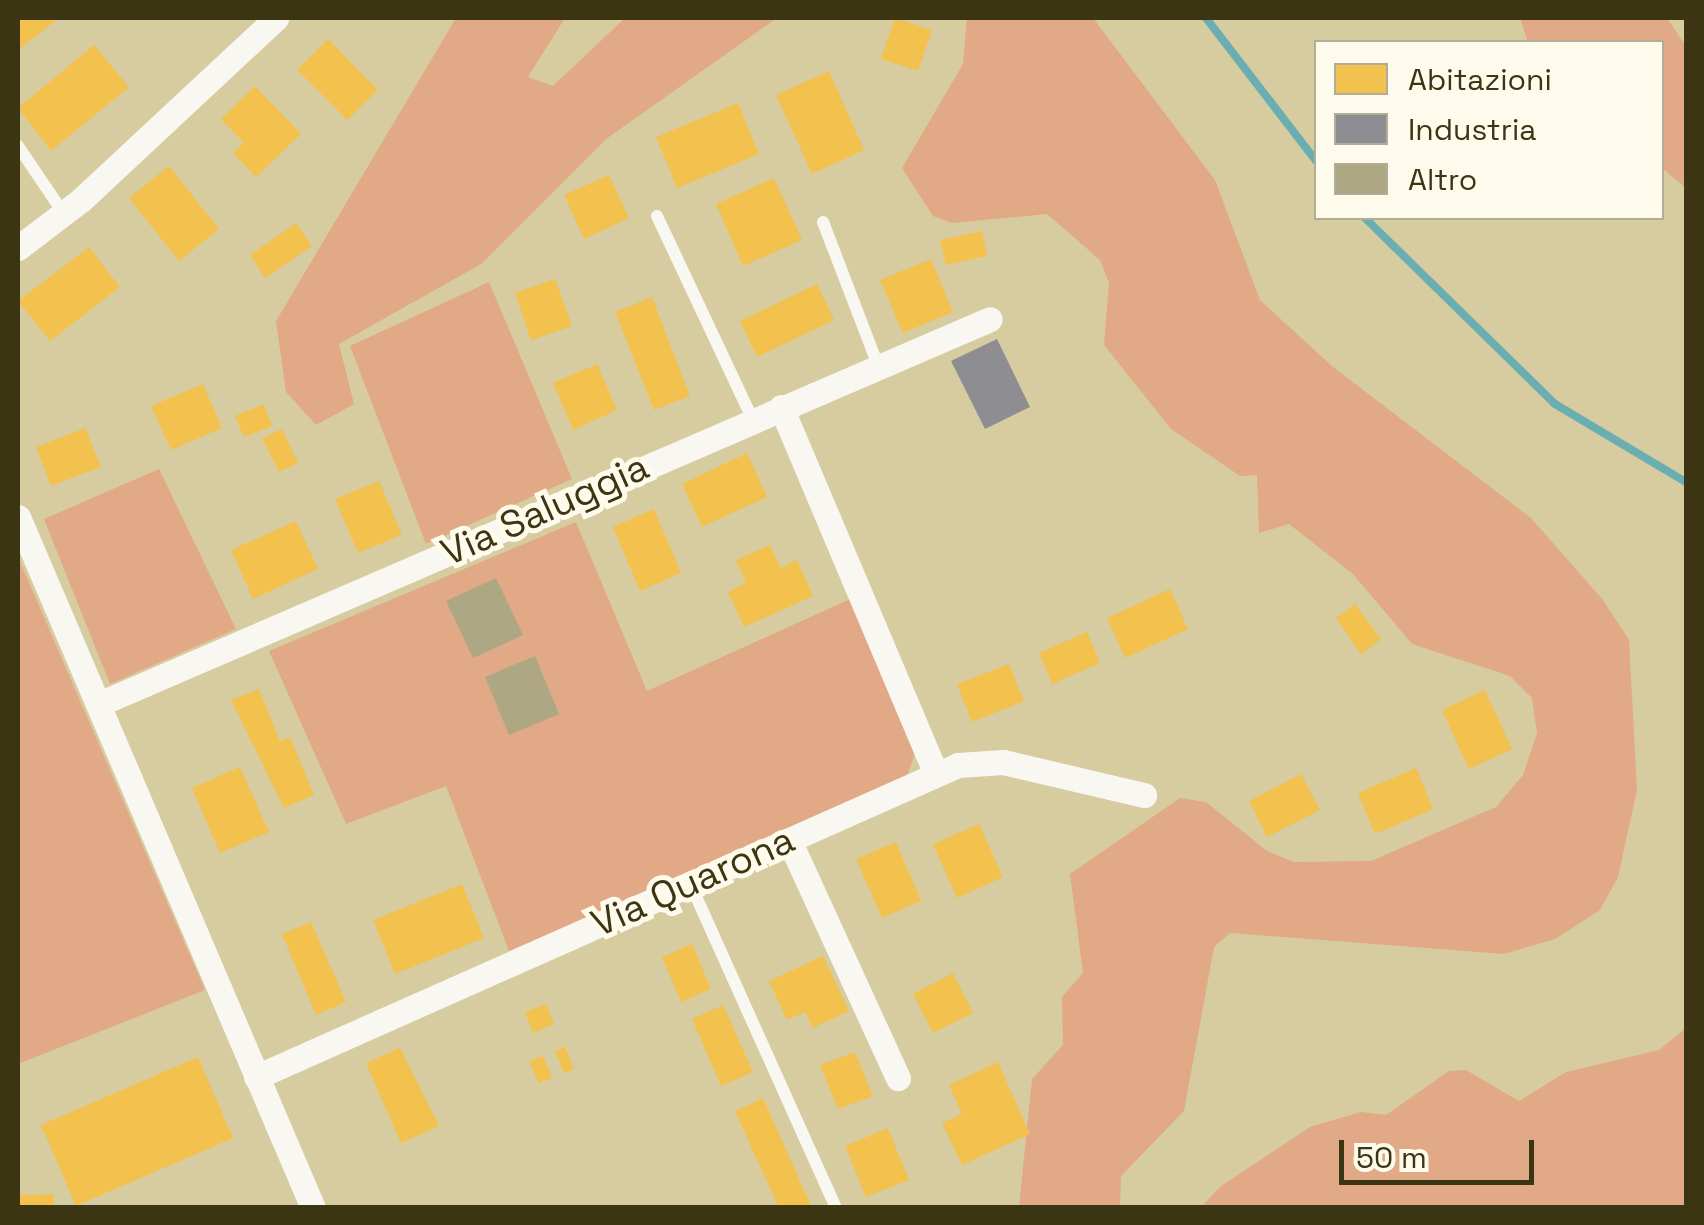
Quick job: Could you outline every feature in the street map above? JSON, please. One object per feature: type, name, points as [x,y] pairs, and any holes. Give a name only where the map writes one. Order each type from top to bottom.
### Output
[{"type":"street","points":[[18,248],[64,214],[276,18]]},
{"type":"street","name":"Via Saluggia","points":[[100,704],[990,318]]},
{"type":"street","points":[[781,408],[936,774]]},
{"type":"street","points":[[18,517],[312,1208]]},
{"type":"street","name":"Via Quarona","points":[[256,1077],[936,774],[990,761],[1144,794]]},
{"type":"street","points":[[789,840],[898,1078]]},
{"type":"lane","points":[[18,146],[64,214]]},
{"type":"lane","points":[[657,216],[753,420]]},
{"type":"lane","points":[[823,222],[878,365]]},
{"type":"lane","points":[[690,883],[836,1208]]},
{"type":"shaded area","points":[[456,18],[565,18],[528,77],[553,86],[625,18],[777,18],[606,139],[481,264],[339,344],[354,404],[316,425],[286,392],[276,321]]},
{"type":"shaded area","points":[[967,18],[1093,18],[1215,180],[1260,300],[1333,367],[1531,518],[1603,600],[1629,640],[1637,790],[1618,877],[1600,910],[1555,939],[1504,954],[1230,933],[1214,947],[1184,1111],[1121,1176],[1120,1207],[1019,1207],[1032,1079],[1063,1045],[1062,997],[1083,973],[1070,874],[1180,798],[1206,802],[1267,851],[1294,862],[1371,861],[1496,807],[1523,775],[1537,733],[1532,698],[1510,676],[1412,644],[1353,574],[1289,524],[1259,533],[1257,475],[1240,476],[1171,429],[1104,345],[1109,283],[1100,260],[1047,214],[952,223],[933,216],[902,168],[963,64]]},
{"type":"shaded area","points":[[1520,18],[1667,18],[1686,46],[1686,188],[1664,170],[1664,40],[1527,40]]},
{"type":"shaded area","points":[[489,282],[572,479],[426,544],[350,346]]},
{"type":"shaded area","points":[[159,469],[236,629],[110,684],[44,519]]},
{"type":"shaded area","points":[[576,522],[647,691],[850,599],[916,750],[907,776],[509,951],[446,786],[346,824],[269,651]]},
{"type":"shaded area","points":[[18,557],[205,990],[18,1064]]},
{"type":"shaded area","points":[[1686,1028],[1686,1207],[1201,1207],[1221,1186],[1310,1127],[1361,1112],[1386,1115],[1449,1071],[1466,1070],[1519,1101],[1566,1072],[1659,1050]]},
{"type":"building: Abitazioni","points":[[18,18],[59,18],[18,50]]},
{"type":"building: Abitazioni","points":[[895,18],[932,30],[918,71],[881,59]]},
{"type":"building: Abitazioni","points":[[328,39],[378,90],[347,120],[297,70]]},
{"type":"building: Abitazioni","points":[[94,45],[129,87],[51,151],[18,108]]},
{"type":"building: Abitazioni","points":[[829,71],[864,150],[812,174],[776,95]]},
{"type":"building: Abitazioni","points":[[255,86],[301,134],[256,177],[233,153],[244,143],[221,119]]},
{"type":"building: Abitazioni","points":[[738,103],[759,154],[677,188],[656,137]]},
{"type":"building: Abitazioni","points":[[169,166],[219,229],[179,261],[129,198]]},
{"type":"building: Abitazioni","points":[[609,175],[629,218],[584,239],[564,195]]},
{"type":"building: Abitazioni","points":[[774,178],[802,240],[743,266],[716,204]]},
{"type":"building: Abitazioni","points":[[296,223],[312,246],[265,278],[250,255]]},
{"type":"building: Abitazioni","points":[[982,231],[987,256],[946,265],[940,240]]},
{"type":"building: Abitazioni","points":[[89,247],[120,287],[50,341],[18,301]]},
{"type":"building: Abitazioni","points":[[931,259],[953,312],[903,333],[880,280]]},
{"type":"building: Abitazioni","points":[[555,279],[572,326],[531,340],[515,293]]},
{"type":"building: Abitazioni","points":[[817,284],[834,320],[757,357],[740,321]]},
{"type":"building: Abitazioni","points":[[652,297],[690,396],[654,410],[615,312]]},
{"type":"building: Abitazioni","points":[[597,364],[617,410],[573,430],[553,383]]},
{"type":"building: Abitazioni","points":[[203,384],[222,428],[171,450],[151,406]]},
{"type":"building: Abitazioni","points":[[264,404],[272,426],[244,437],[235,416]]},
{"type":"building: Abitazioni","points":[[85,428],[101,467],[51,486],[36,447]]},
{"type":"building: Abitazioni","points":[[282,429],[298,463],[279,472],[262,438]]},
{"type":"building: Abitazioni","points":[[747,453],[767,497],[702,527],[682,484]]},
{"type":"building: Abitazioni","points":[[379,481],[402,535],[358,553],[335,499]]},
{"type":"building: Abitazioni","points":[[654,509],[681,573],[640,591],[613,527]]},
{"type":"building: Abitazioni","points":[[296,521],[318,569],[253,599],[231,550]]},
{"type":"building: Abitazioni","points":[[770,545],[781,568],[797,560],[813,596],[744,627],[728,592],[746,583],[736,560]]},
{"type":"building: Abitazioni","points":[[1170,589],[1188,629],[1125,658],[1107,618]]},
{"type":"building: Abitazioni","points":[[1355,604],[1381,639],[1361,654],[1336,618]]},
{"type":"building: Abitazioni","points":[[1087,632],[1100,663],[1052,684],[1039,653]]},
{"type":"building: Abitazioni","points":[[1009,664],[1024,701],[972,722],[957,684]]},
{"type":"building: Abitazioni","points":[[259,689],[280,741],[290,737],[314,795],[284,808],[231,700]]},
{"type":"building: Abitazioni","points":[[1485,690],[1512,749],[1469,769],[1442,710]]},
{"type":"building: Abitazioni","points":[[240,767],[269,832],[220,853],[192,788]]},
{"type":"building: Abitazioni","points":[[1416,768],[1433,809],[1375,834],[1358,793]]},
{"type":"building: Abitazioni","points":[[1301,774],[1320,810],[1267,837],[1249,801]]},
{"type":"building: Abitazioni","points":[[979,824],[1003,877],[957,898],[933,844]]},
{"type":"building: Abitazioni","points":[[896,842],[921,901],[882,918],[856,859]]},
{"type":"building: Abitazioni","points":[[462,884],[484,938],[395,974],[373,920]]},
{"type":"building: Abitazioni","points":[[311,922],[346,1002],[316,1015],[282,934]]},
{"type":"building: Abitazioni","points":[[692,944],[711,989],[681,1002],[662,957]]},
{"type":"building: Abitazioni","points":[[823,956],[849,1011],[813,1028],[805,1012],[787,1020],[769,981]]},
{"type":"building: Abitazioni","points":[[953,973],[973,1013],[933,1033],[913,994]]},
{"type":"building: Abitazioni","points":[[546,1004],[554,1024],[533,1033],[525,1012]]},
{"type":"building: Abitazioni","points":[[723,1005],[753,1072],[721,1086],[692,1019]]},
{"type":"building: Abitazioni","points":[[565,1047],[574,1069],[564,1073],[555,1051]]},
{"type":"building: Abitazioni","points":[[400,1048],[439,1126],[401,1143],[366,1063]]},
{"type":"building: Abitazioni","points":[[855,1052],[873,1096],[838,1109],[820,1065]]},
{"type":"building: Abitazioni","points":[[543,1056],[552,1078],[539,1083],[529,1061]]},
{"type":"building: Abitazioni","points":[[198,1057],[233,1138],[76,1206],[41,1125]]},
{"type":"building: Abitazioni","points":[[998,1062],[1030,1134],[962,1165],[942,1123],[962,1114],[949,1085]]},
{"type":"building: Abitazioni","points":[[763,1098],[812,1208],[779,1208],[735,1111]]},
{"type":"building: Abitazioni","points":[[888,1128],[909,1180],[866,1197],[845,1146]]},
{"type":"building: Abitazioni","points":[[53,1194],[54,1208],[18,1208],[18,1195]]},
{"type":"building: Industria","points":[[997,339],[1030,407],[985,429],[951,361]]},
{"type":"building: Altro","points":[[496,578],[523,635],[473,658],[446,601]]},
{"type":"building: Altro","points":[[535,656],[559,714],[509,735],[485,677]]},
{"type":"waterway","points":[[1206,18],[1314,158]]},
{"type":"waterway","points":[[1367,220],[1555,404],[1686,482]]}]
